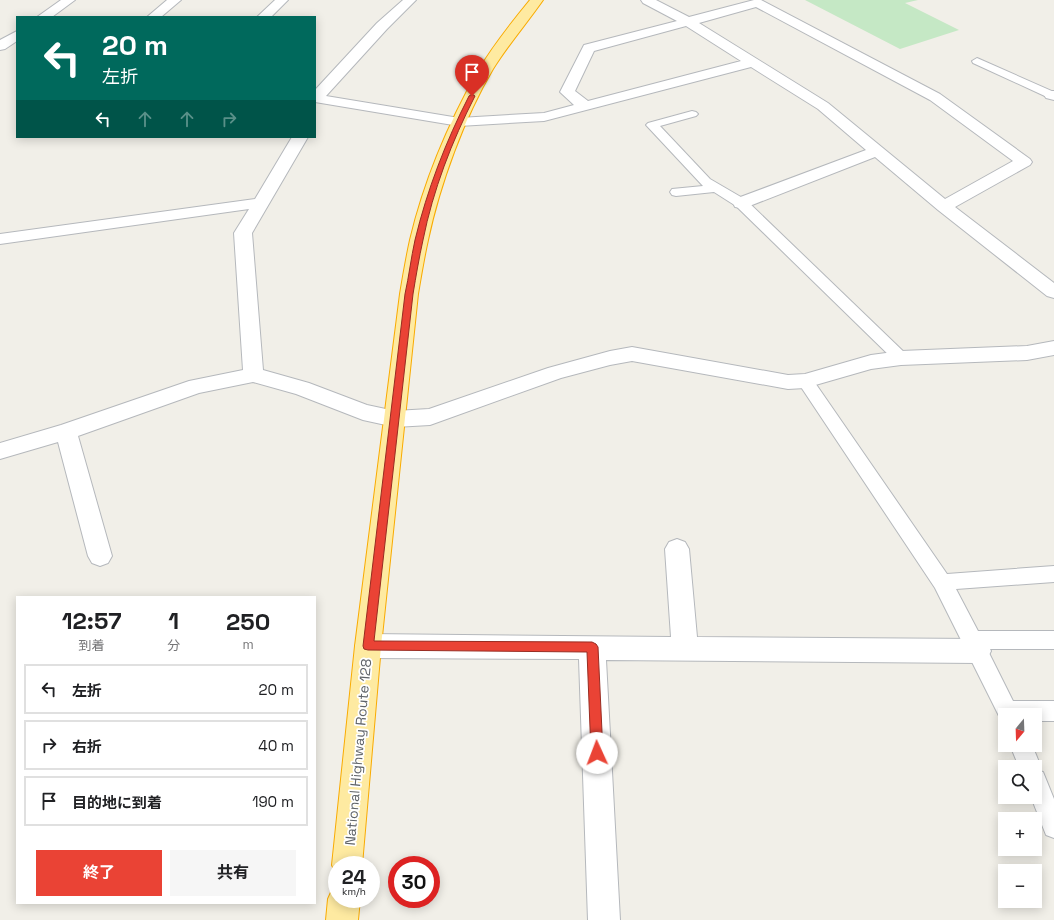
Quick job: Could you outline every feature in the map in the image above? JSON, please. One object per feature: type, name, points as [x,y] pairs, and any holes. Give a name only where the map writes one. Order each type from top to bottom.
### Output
[{"type":"highway","name":"National Highway Route 128","points":[[348,856],[368,646],[409,294],[419,240],[433,190],[459,122],[486,70],[516,26],[537,0]]},
{"type":"highway","points":[[342,920],[343,908]]},
{"type":"street","points":[[45,16],[69,0]]},
{"type":"street","points":[[154,16],[175,0]]},
{"type":"street","points":[[264,16],[282,0]]},
{"type":"street","points":[[317,102],[382,26],[410,0]]},
{"type":"street","points":[[647,0],[689,22],[823,106],[944,206],[1054,292]]},
{"type":"street","points":[[585,106],[567,92],[589,48],[757,4],[935,97],[1024,162],[944,206]]},
{"type":"street","points":[[0,48],[16,36]]},
{"type":"street","points":[[0,48],[16,52]]},
{"type":"street","points":[[317,102],[459,122],[544,118],[752,62]]},
{"type":"street","points":[[252,375],[243,233],[259,203],[299,138]]},
{"type":"street","points":[[742,204],[876,151]]},
{"type":"street","points":[[0,239],[259,203]]},
{"type":"street","points":[[0,452],[66,432],[196,386],[252,375],[302,388],[363,412],[395,419],[430,418],[555,373],[610,358],[632,354],[788,382],[805,381],[871,362],[901,358],[1027,353],[1054,348]]},
{"type":"street","points":[[66,432],[100,556]]},
{"type":"street","points":[[677,549],[685,648]]},
{"type":"street","points":[[368,646],[685,648],[975,646]]},
{"type":"street","points":[[592,647],[604,920]]},
{"type":"lane","points":[[977,61],[1053,95]]},
{"type":"lane","points":[[692,114],[652,125],[706,182],[742,204],[901,358]]},
{"type":"lane","points":[[676,192],[716,188]]},
{"type":"lane","points":[[805,381],[942,582],[1006,708]]},
{"type":"lane","points":[[942,582],[1054,574]]},
{"type":"lane","points":[[975,646],[1054,640]]},
{"type":"lane","points":[[1042,712],[1054,711]]},
{"type":"lane","points":[[1042,797],[1054,827]]},
{"type":"green space","points":[[805,0],[918,0],[905,3],[959,30],[900,49]]},
{"type":"route","points":[[472,96],[459,122],[433,190],[419,240],[409,294],[368,646],[592,647],[597,753]]}]
